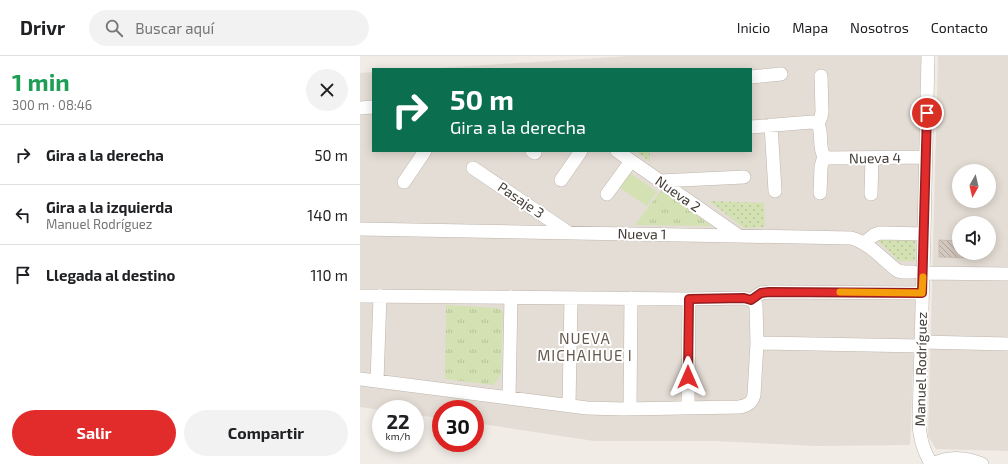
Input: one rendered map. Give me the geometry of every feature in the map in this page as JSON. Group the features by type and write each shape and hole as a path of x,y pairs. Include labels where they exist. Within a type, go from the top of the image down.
{"street":[{"name":"Manuel Rodríguez","path":"928,56 924,234 918,272 922,293 919,431 923,450 932,464"},
{"path":"752,77 781,74"},
{"path":"820,193 821,168 824,156 822,152 820,129 818,124 822,112 821,76"},
{"path":"360,108 372,107"},
{"path":"752,127 812,122 818,124"},
{"path":"771,125 775,191"},
{"path":"404,182 424,152"},
{"path":"561,180 580,152"},
{"name":"Nueva 2","path":"618,152 739,236"},
{"name":"Nueva 4","path":"824,156 829,158 926,157"},
{"path":"871,194 872,158"},
{"path":"607,194 631,161"},
{"name":"Pasaje 3","path":"473,168 569,233"},
{"path":"660,181 744,176"},
{"name":"Nueva 1","path":"360,229 851,238 864,243 898,271 1008,274"},
{"path":"864,243 874,235 880,233 924,234"},
{"path":"751,300 761,293 769,292 922,293"},
{"path":"360,296 689,299 744,298 751,300 756,305 754,395 751,402 747,405 739,407 630,409 593,408 360,379"},
{"path":"378,381 380,296"},
{"path":"509,398 511,297"},
{"path":"569,405 571,298"},
{"path":"630,409 632,298"},
{"path":"688,408 689,299"},
{"path":"756,343 1008,344"},
{"path":"932,464 956,458 964,458 982,464"}],"shaded area":[{"path":"630,56 921,56 917,270 910,445 816,446 716,441 594,441 484,424 484,400 432,400 432,417 424,416 424,400 372,400 372,409 360,407 360,73 372,72 372,152 752,152 752,68 438,68"},
{"path":"938,56 1008,56 1008,451 936,449 928,436"}],"green space":[{"path":"637,152 650,152 650,162"},
{"path":"630,173 657,192 647,206 620,188"},
{"path":"661,190 711,226 635,225"},
{"path":"709,201 764,203 765,227 744,228"},
{"path":"915,236 915,261 899,261 878,241 881,237"},
{"path":"446,305 497,308 503,311 501,374 494,385 445,379"}],"building":[{"path":"939,240 952,241 952,257 939,257"}],"slow traffic":[{"path":"840,292 922,293 923,277"}],"district":[{"name":"NUEVA MICHAIHUE I","path":"585,348"}],"route":[{"path":"688,377 689,299 744,298 751,300 761,293 769,292 922,293 927,113"}]}
